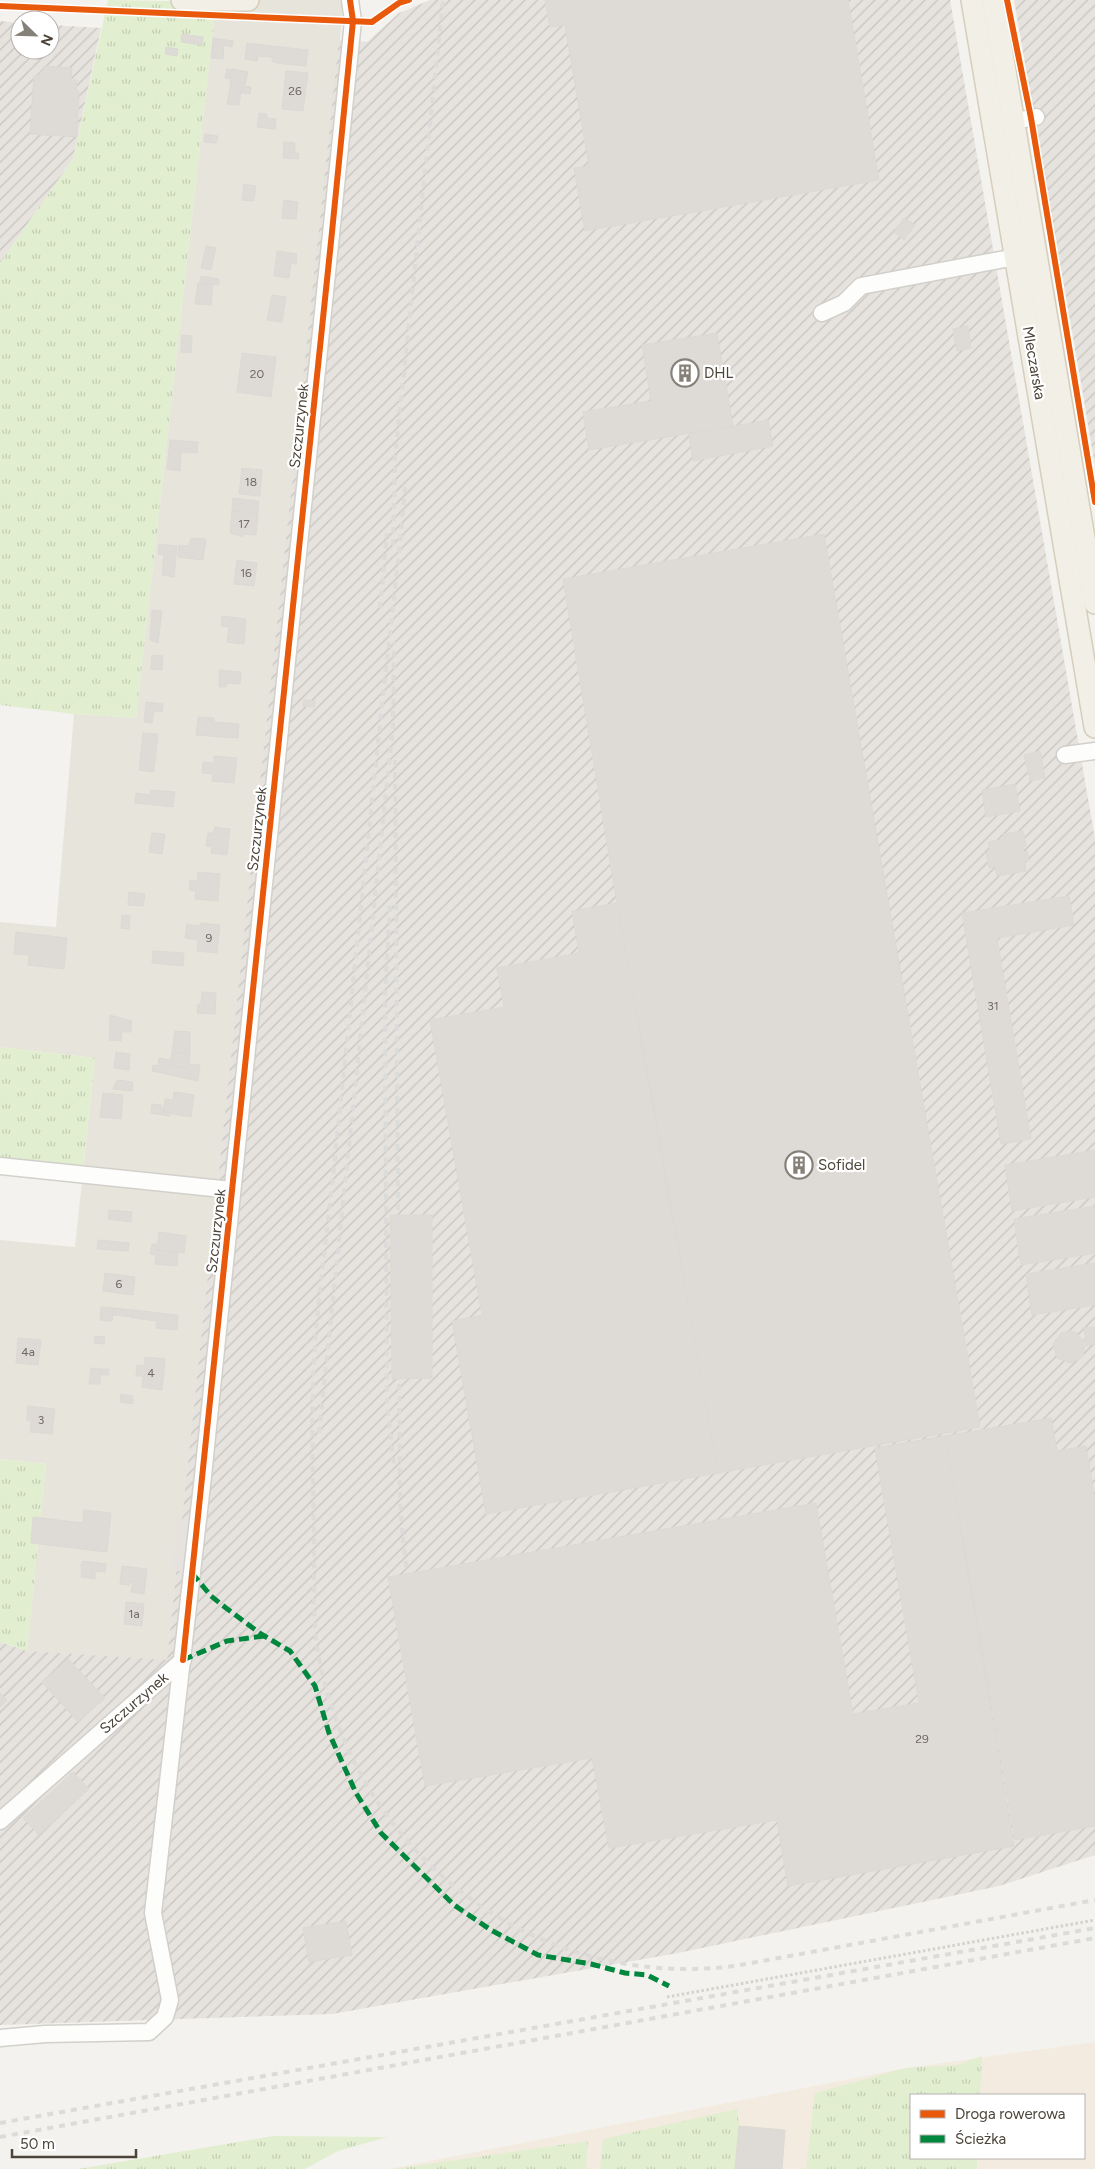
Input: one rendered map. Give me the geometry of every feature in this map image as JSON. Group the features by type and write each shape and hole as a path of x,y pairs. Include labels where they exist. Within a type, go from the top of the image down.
{"main road":[{"path":"182,0 248,0"},
{"name":"Mleczarska","path":"972,0 1095,727"},
{"name":"Mleczarska","path":"994,0 1095,603"}],"street":[{"name":"Szczurzynek","path":"2,1820 183,1660 332,232 353,21 350,0"},
{"path":"991,108 1002,120 1015,121 1036,117"},
{"path":"822,313 844,304 861,286 1016,258 1033,265 1041,276"},
{"path":"1065,755 1095,751"},
{"path":"0,1166 232,1190"},
{"path":"0,2038 45,2034 149,2032 165,2017 170,2000 153,1913 183,1660"}],"path":[{"path":"667,1997 1095,1920"}],"shaded area":[{"path":"239,0 344,0 167,1661 27,1651 46,1464 0,1459 0,1240 75,1247 95,1058 0,1047 0,922 56,927 74,714 136,718 216,2"},
{"path":"430,0 950,0 1095,839 1095,1855 999,1886 678,1953 332,2014 0,2025 0,1642 27,1651 167,1660 339,40 367,42 399,13"},
{"path":"1014,0 1095,0 1095,466 1083,394"},
{"path":"0,21 10,22 10,60 60,60 60,26 101,28 73,159 0,263"},
{"path":"177,1521 198,1523 192,1573 172,1570"},
{"path":"1095,2042 1095,2169 389,2169 906,2068"}],"green space":[{"path":"108,0 216,2 136,718 74,714 0,705 0,263 73,159"},
{"path":"0,1047 95,1058 83,1168 0,1159"},
{"path":"0,1459 46,1464 27,1651 0,1642"},
{"path":"982,2056 980,2094 910,2094 910,2159 977,2159 977,2169 806,2169 815,2093 906,2068 957,2065"},
{"path":"737,2109 739,2126 735,2169 600,2169 603,2139"},
{"path":"273,2136 388,2137 338,2151 305,2169 78,2169"},
{"path":"588,2141 586,2169 394,2169"}],"building":[{"path":"545,0 848,0 879,180 585,231 574,168 589,166 565,25 550,27"},
{"path":"182,34 203,37 202,45 181,42"},
{"path":"213,38 233,41 232,47 224,45 223,59 211,58"},
{"path":"247,43 308,50 306,66 277,63 272,61 272,57 258,56 257,61 245,59"},
{"path":"166,47 178,49 177,56 165,54"},
{"path":"44,66 72,68 71,80 77,80 76,91 79,91 77,137 30,134 34,76 37,76 44,69"},
{"path":"227,69 233,70 231,79 225,78"},
{"path":"232,69 248,72 245,85 230,82"},
{"path":"286,71 308,73 303,111 282,109"},
{"path":"231,82 242,84 239,105 227,104"},
{"path":"242,86 251,87 250,94 241,93"},
{"path":"259,113 267,114 267,118 276,119 275,129 257,127"},
{"path":"205,134 218,136 216,143 204,142"},
{"path":"284,142 295,143 295,153 299,153 298,159 283,158"},
{"path":"244,184 256,186 254,201 242,200"},
{"path":"284,200 298,202 296,219 282,218"},
{"path":"904,218 915,225 904,240 894,232"},
{"path":"206,246 216,248 211,270 201,268"},
{"path":"277,251 297,254 296,264 291,263 289,278 274,276"},
{"path":"201,276 219,279 219,285 200,283"},
{"path":"198,283 213,284 211,305 195,304"},
{"path":"272,295 286,297 282,322 267,320"},
{"path":"968,326 971,348 957,351 953,329"},
{"name":"DHL","path":"717,333 733,426 589,450 583,412 651,401 642,345"},
{"path":"182,335 192,336 191,353 181,352"},
{"path":"242,353 276,357 271,397 237,392"},
{"path":"768,420 773,446 693,461 689,434"},
{"path":"170,440 198,442 197,453 181,452 180,471 167,469"},
{"path":"242,468 262,470 260,496 239,494"},
{"path":"233,498 259,501 258,513 232,511"},
{"path":"232,511 258,513 256,535 243,534 243,537 230,533"},
{"name":"Sofidel","path":"824,534 980,1427 718,1473 617,903 563,579"},
{"path":"191,538 206,539 203,560 178,557 179,545 189,546"},
{"path":"159,544 177,546 174,577 162,575 164,555 158,554"},
{"path":"237,560 257,563 254,586 234,584"},
{"path":"152,610 162,611 158,643 150,640"},
{"path":"222,616 246,619 244,644 227,642 229,627 221,626"},
{"path":"152,655 163,656 162,670 151,669"},
{"path":"219,670 241,672 240,684 227,683 226,687 219,687"},
{"path":"304,700 315,701 314,707 303,706"},
{"path":"146,702 163,704 162,712 154,711 152,723 144,722"},
{"path":"198,717 214,718 214,722 239,724 238,738 196,735"},
{"path":"143,733 158,734 154,772 139,770"},
{"path":"1040,751 1045,778 1030,781 1024,755"},
{"path":"214,756 237,758 234,783 212,781 213,774 202,773 203,762 214,763"},
{"path":"1015,784 1020,811 986,817 982,790"},
{"path":"151,790 175,792 173,807 135,803 136,793 150,795"},
{"path":"215,827 230,829 227,855 211,853 212,847 206,846 208,833 213,833"},
{"path":"1023,831 1026,846 1022,847 1024,852 1027,851 1029,861 1025,861 1026,871 997,876 995,867 989,868 986,853 990,852 988,842 1004,839 1003,834"},
{"path":"152,833 165,834 162,854 149,852"},
{"path":"198,872 220,874 218,901 195,899 196,891 189,890 190,880 197,881"},
{"path":"129,892 145,894 143,906 128,905"},
{"path":"1069,896 1074,925 997,938 1031,1139 1001,1144 962,913"},
{"path":"617,903 718,1473 486,1514 452,1321 482,1315 430,1020 504,1007 497,968 579,953 572,911"},
{"path":"122,915 130,916 129,929 121,928"},
{"path":"200,923 220,925 217,953 197,951 198,940 185,938 187,924 200,926"},
{"path":"16,932 67,938 64,969 28,965 29,955 14,954"},
{"path":"153,951 184,953 183,966 152,963"},
{"path":"202,992 216,993 215,1014 197,1013 198,1004 201,1004"},
{"path":"110,1015 132,1021 131,1032 122,1032 121,1041 109,1040"},
{"path":"175,1031 190,1032 190,1054 172,1052"},
{"path":"116,1052 130,1054 129,1070 114,1068"},
{"path":"172,1052 190,1054 188,1068 170,1066"},
{"path":"159,1058 171,1060 170,1066 188,1068 189,1064 200,1065 198,1081 152,1071 153,1065 158,1066"},
{"path":"117,1080 133,1082 132,1091 113,1089"},
{"path":"174,1092 194,1095 191,1117 163,1112 165,1099 173,1100"},
{"path":"103,1093 123,1095 121,1119 100,1117"},
{"path":"152,1104 161,1105 163,1112 171,1113 170,1116 151,1113"},
{"path":"1095,1150 1095,1197 1012,1211 1005,1165"},
{"path":"1095,1206 1095,1253 1021,1265 1014,1219"},
{"path":"109,1210 132,1212 131,1222 108,1219"},
{"path":"390,1215 432,1215 432,1378 392,1379"},
{"path":"159,1232 186,1236 184,1253 157,1250"},
{"path":"98,1240 129,1243 128,1251 97,1249"},
{"path":"152,1244 157,1244 157,1250 178,1253 177,1266 155,1264 156,1255 150,1254"},
{"path":"1095,1263 1095,1305 1032,1315 1026,1274"},
{"path":"105,1273 135,1277 133,1295 103,1291"},
{"path":"101,1307 114,1308 112,1321 100,1320"},
{"path":"114,1308 133,1310 132,1317 113,1315"},
{"path":"133,1310 178,1315 177,1330 156,1328 157,1321 132,1318"},
{"path":"1095,1327 1095,1344 1085,1346 1083,1355 1078,1360 1070,1363 1057,1358 1053,1344 1061,1333 1069,1331 1077,1333 1083,1341 1086,1340 1084,1328"},
{"path":"95,1336 105,1337 104,1344 94,1343"},
{"path":"18,1338 41,1340 38,1365 16,1363"},
{"path":"145,1357 165,1359 162,1390 142,1387 143,1376 136,1376 137,1365 144,1366"},
{"path":"91,1368 101,1369 100,1384 89,1384"},
{"path":"101,1369 109,1369 109,1375 101,1375"},
{"path":"121,1394 133,1396 133,1404 120,1402"},
{"path":"28,1406 55,1409 52,1434 30,1432 31,1421 27,1420"},
{"path":"1051,1418 1057,1451 1086,1446 1095,1501 1095,1826 1015,1840 945,1436"},
{"path":"945,1436 1014,1846 788,1886 777,1820 609,1848 592,1758 425,1786 388,1577 816,1503 853,1714 919,1703 875,1448"},
{"path":"84,1510 111,1513 107,1552 31,1543 33,1517 83,1523"},
{"path":"83,1561 106,1564 105,1572 95,1571 95,1579 81,1577 82,1566 80,1566"},
{"path":"122,1566 147,1569 144,1594 131,1592 133,1583 129,1582 129,1585 120,1584"},
{"path":"126,1602 144,1604 142,1626 124,1624"},
{"path":"68,1659 105,1698 78,1722 42,1682"},
{"path":"0,1693 7,1700 0,1707"},
{"path":"73,1772 89,1789 39,1835 23,1818"},
{"path":"346,1921 352,1955 309,1962 303,1928"},
{"path":"739,2126 785,2130 782,2169 735,2169"}],"railway":[{"path":"393,545 395,457 443,0"},
{"path":"405,487 319,1298 314,1361 312,1427 315,1629 319,1659 340,1730 372,1794 415,1849 466,1896 525,1932 591,1956 661,1968 735,1966 1095,1900"},
{"path":"380,608 387,533"},
{"path":"319,1433 393,725 394,642"},
{"path":"395,760 400,1498 403,1543"},
{"path":"390,906 385,993 387,1403 394,1465"},
{"path":"403,1537 407,1574"},
{"path":"0,2123 1095,1928"},
{"path":"0,2137 1095,1938"}],"marked path":[{"path":"192,1573 211,1596 226,1608 261,1634 290,1651 315,1686 329,1733 356,1793 381,1833 454,1905 491,1930 538,1955 591,1964 625,1973 647,1975 669,1986"},
{"path":"183,1660 227,1641 264,1636"}],"cycle path":[{"path":"183,1660 332,232 353,21 350,0"},
{"path":"0,6 372,22 399,3 409,0"},
{"path":"1007,0 1031,118 1095,502"}],"place":[{"name":"DHL","path":"685,373"},
{"name":"Sofidel","path":"799,1165"}]}
